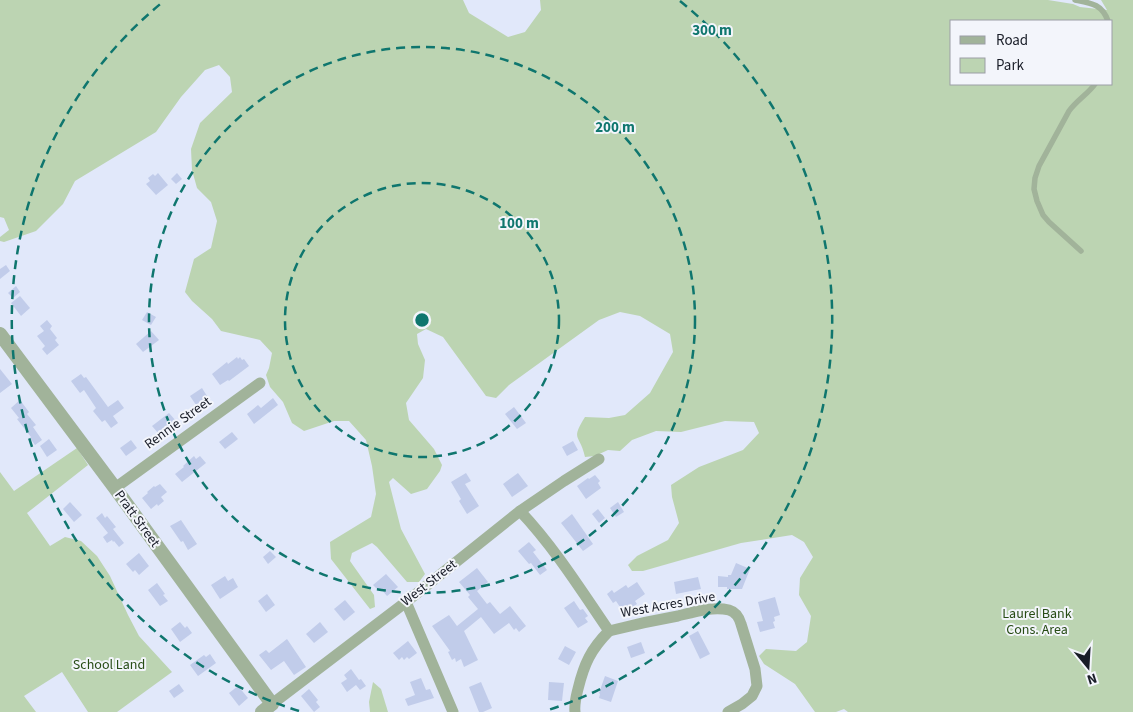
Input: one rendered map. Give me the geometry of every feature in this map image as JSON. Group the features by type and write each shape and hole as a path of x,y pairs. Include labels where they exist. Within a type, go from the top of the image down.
{"street":[{"name":"Pratt Street","path":"0,334 114,488 267,708"},
{"name":"Rennie Street","path":"114,488 260,383"},
{"name":"West Street","path":"267,708 406,602 520,511 599,459"},
{"path":"520,511 536,528 609,631 597,643 586,663 575,701 575,712"},
{"path":"406,602 453,712"},
{"name":"West Acres Drive","path":"609,631 699,611 718,609 734,612 739,618 755,669 757,686 752,696 728,712"}],"lane":[{"path":"1075,0 1100,7 1108,20"},
{"path":"1081,251 1043,215 1035,195 1034,184 1039,166 1069,110 1095,85"}],"green space":[{"name":"Laurel Bank Cons. Area","path":"0,0 463,0 469,13 508,37 525,32 541,10 540,0 1048,0 1080,7 1107,10 1101,0 1133,0 1133,712 848,712 844,709 836,712 815,712 795,684 764,664 759,656 766,649 796,651 807,642 811,616 799,595 800,578 813,557 804,542 792,535 741,543 643,571 632,571 628,565 637,556 668,540 679,523 671,485 699,467 743,450 759,433 754,422 725,421 681,432 656,431 632,440 620,451 608,450 595,456 585,457 577,434 585,417 609,418 625,415 650,393 673,352 670,334 640,316 620,312 599,320 509,385 496,398 486,396 443,337 426,329 417,334 418,344 425,360 423,378 406,403 409,420 434,449 442,465 427,489 411,494 393,478 389,482 401,529 425,574 419,582 407,582 372,543 352,553 350,561 374,595 375,607 370,609 331,559 330,542 371,517 376,494 366,440 349,421 334,421 304,431 292,423 283,402 270,387 266,375 272,353 260,340 221,331 212,319 185,292 194,259 211,248 217,221 211,202 197,188 192,170 191,149 200,123 232,92 230,77 219,65 205,70 181,97 156,132 75,181 63,204 36,231 4,242 0,241 0,237 9,230 4,218 0,217"},
{"name":"School Land","path":"77,448 88,465 27,513 50,546 65,537 81,541 97,556 110,576 139,636 172,672 117,712 88,712 62,672 24,696 36,712 0,712 0,472 14,491"},
{"path":"373,682 381,689 388,712 370,712 369,702"}],"building":[{"path":"158,173 168,185 156,195 146,184 150,181 148,178"},
{"path":"177,173 182,179 176,184 171,179"},
{"path":"6,265 10,271 0,279 0,269"},
{"path":"16,286 20,292 13,298 8,293"},
{"path":"20,296 30,308 21,316 11,303"},
{"path":"147,312 156,317 151,325 142,320"},
{"path":"47,320 52,326 50,329 57,338 55,340 59,345 47,355 42,349 45,346 37,336 44,331 40,326"},
{"path":"151,331 159,340 143,352 136,344"},
{"path":"237,357 238,359 240,357 242,360 244,359 249,366 229,381 220,385 212,374"},
{"path":"0,369 12,384 0,393"},
{"path":"81,374 84,378 86,377 108,407 118,400 124,408 113,416 118,423 111,428 105,420 102,422 93,411 96,408 84,390 80,393 71,381"},
{"path":"202,388 207,396 196,405 190,396"},
{"path":"273,398 278,405 254,424 247,414 258,405 261,408"},
{"path":"20,400 29,412 27,414 36,425 33,427 42,440 35,445 11,408"},
{"path":"514,407 526,423 517,429 505,414"},
{"path":"169,413 176,421 159,434 152,426"},
{"path":"232,432 238,439 225,449 219,442"},
{"path":"49,439 57,450 47,457 40,446"},
{"path":"131,440 137,448 126,456 120,448"},
{"path":"573,441 578,450 567,456 562,447"},
{"path":"194,456 196,459 200,456 206,463 182,482 175,474"},
{"path":"466,473 471,481 465,484 479,506 467,514 451,482"},
{"path":"518,473 528,486 512,497 503,484"},
{"path":"595,475 600,481 598,483 601,488 586,499 577,486"},
{"path":"160,484 167,492 161,497 164,501 151,509 142,498 154,486"},
{"path":"70,502 82,515 74,522 63,509"},
{"path":"618,502 624,512 616,517 610,508"},
{"path":"598,509 605,518 599,523 592,514"},
{"path":"102,513 116,527 113,529 124,543 119,547 112,540 107,543 103,537 108,533 96,518"},
{"path":"572,514 593,544 583,551 561,523"},
{"path":"181,520 197,544 188,550 170,526"},
{"path":"529,542 536,550 533,552 547,570 540,575 518,551"},
{"path":"270,551 276,557 268,564 263,557"},
{"path":"139,553 149,566 139,575 135,570 133,572 126,564"},
{"path":"736,563 750,569 742,589 718,587 718,576 728,577 728,575 731,575"},
{"path":"477,568 488,582 477,591 487,604 490,602 500,614 510,606 526,626 519,632 516,628 514,630 509,623 494,634 481,617 464,631 478,660 464,667 461,659 456,662 455,658 452,660 448,652 450,651 432,626 449,615 457,626 478,609 468,597 470,595 459,582"},
{"path":"386,574 398,587 387,596 381,589 379,591 373,585"},
{"path":"225,576 228,581 233,578 238,587 220,599 211,585"},
{"path":"698,577 701,589 676,594 674,582"},
{"path":"637,582 645,594 635,601 637,604 624,613 616,601 613,603 607,594 612,590 614,593 626,585 628,588"},
{"path":"157,583 168,601 160,606 148,590"},
{"path":"267,594 275,605 266,612 258,601"},
{"path":"775,597 780,615 774,617 775,628 760,632 757,622 763,621 758,602"},
{"path":"345,600 355,612 344,621 334,609"},
{"path":"574,601 580,610 583,609 588,616 585,618 588,622 578,628 564,608"},
{"path":"180,622 185,628 187,626 192,633 180,642 171,629"},
{"path":"320,622 328,632 314,643 306,634"},
{"path":"698,631 710,654 700,659 689,636"},
{"path":"287,639 306,667 294,675 284,661 271,670 259,655 266,650 269,653"},
{"path":"408,641 417,653 409,659 407,657 404,660 402,657 399,660 393,653"},
{"path":"641,642 645,653 631,658 627,647"},
{"path":"565,646 576,652 569,665 558,659"},
{"path":"210,654 216,663 198,676 190,665 204,655 206,657"},
{"path":"351,669 366,686 360,690 356,685 347,692 341,683 347,679 344,675"},
{"path":"605,676 618,681 611,702 599,698"},
{"path":"421,678 426,690 430,689 434,698 408,706 405,699 415,695 410,682"},
{"path":"481,682 492,708 479,712 469,687"},
{"path":"549,682 564,683 562,701 548,700"},
{"path":"179,684 184,691 174,698 169,691"},
{"path":"238,686 248,698 239,706 229,693"},
{"path":"309,689 318,700 316,702 320,707 314,712 301,696"}]}
